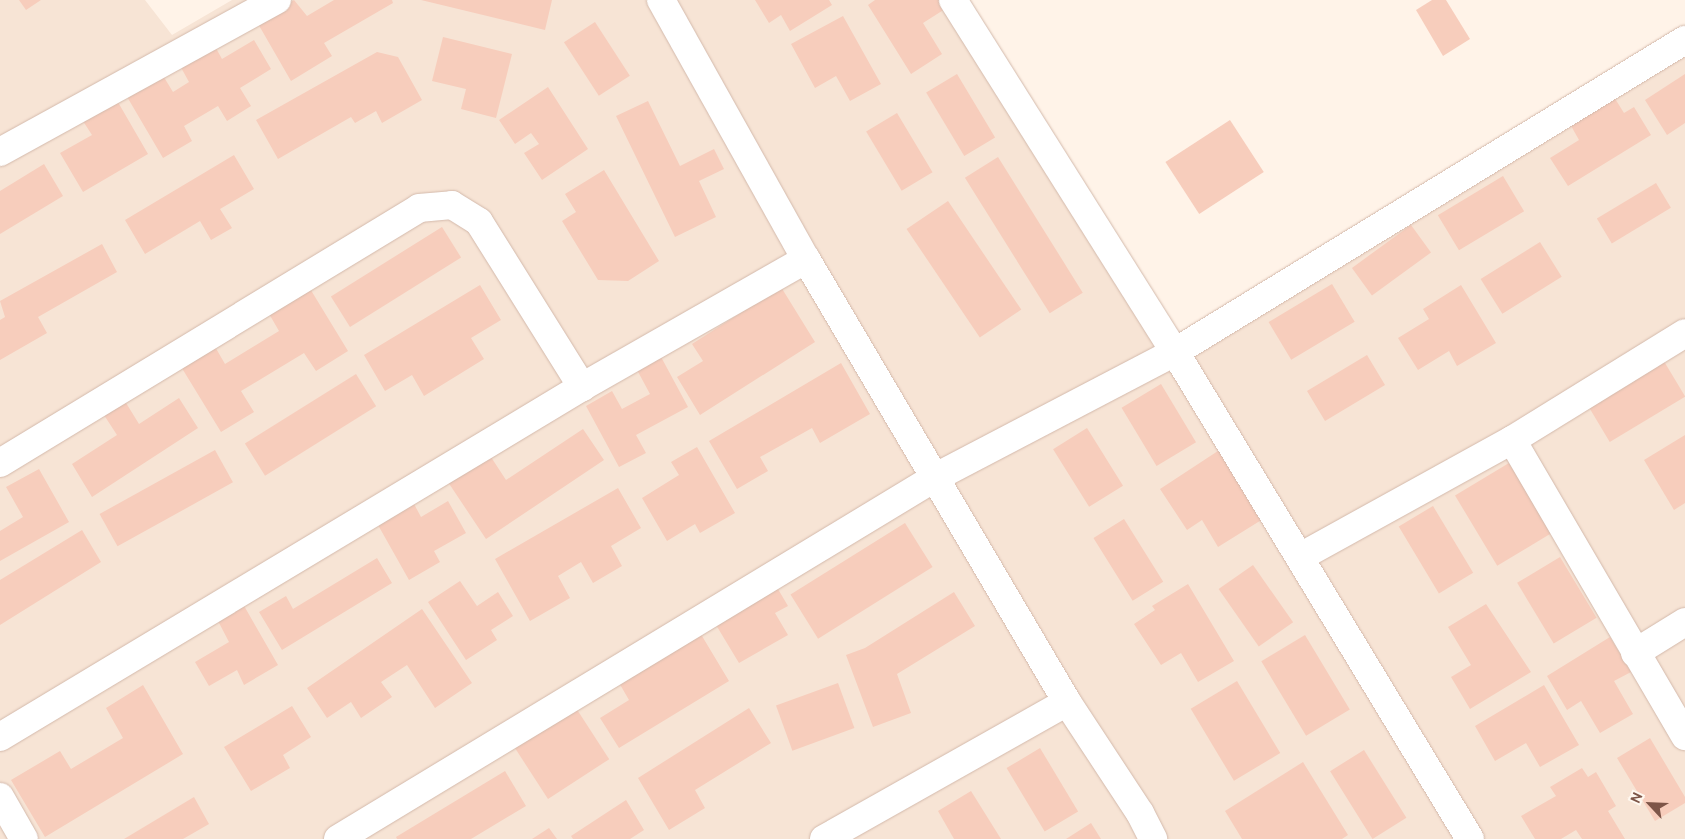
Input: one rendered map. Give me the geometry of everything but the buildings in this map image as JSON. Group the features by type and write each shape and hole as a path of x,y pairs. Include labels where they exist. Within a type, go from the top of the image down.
{"street":[{"path":"0,152 277,0"},
{"path":"661,0 806,259 1067,702 1140,813 1153,839"},
{"path":"953,0 1174,352 1470,839"},
{"path":"338,839 936,477 1174,352 1685,40"},
{"path":"0,463 418,208 452,205 479,222 582,387"},
{"path":"0,738 582,387 806,259"},
{"path":"1300,557 1512,440 1685,333"},
{"path":"1512,440 1685,736"},
{"path":"1635,653 1685,622"},
{"path":"826,838 1067,702"},
{"path":"0,797 24,839"}],"shaded area":[{"path":"0,0 145,0 172,35 232,0 942,0 1173,364 1685,46 1685,839 0,839"}]}
